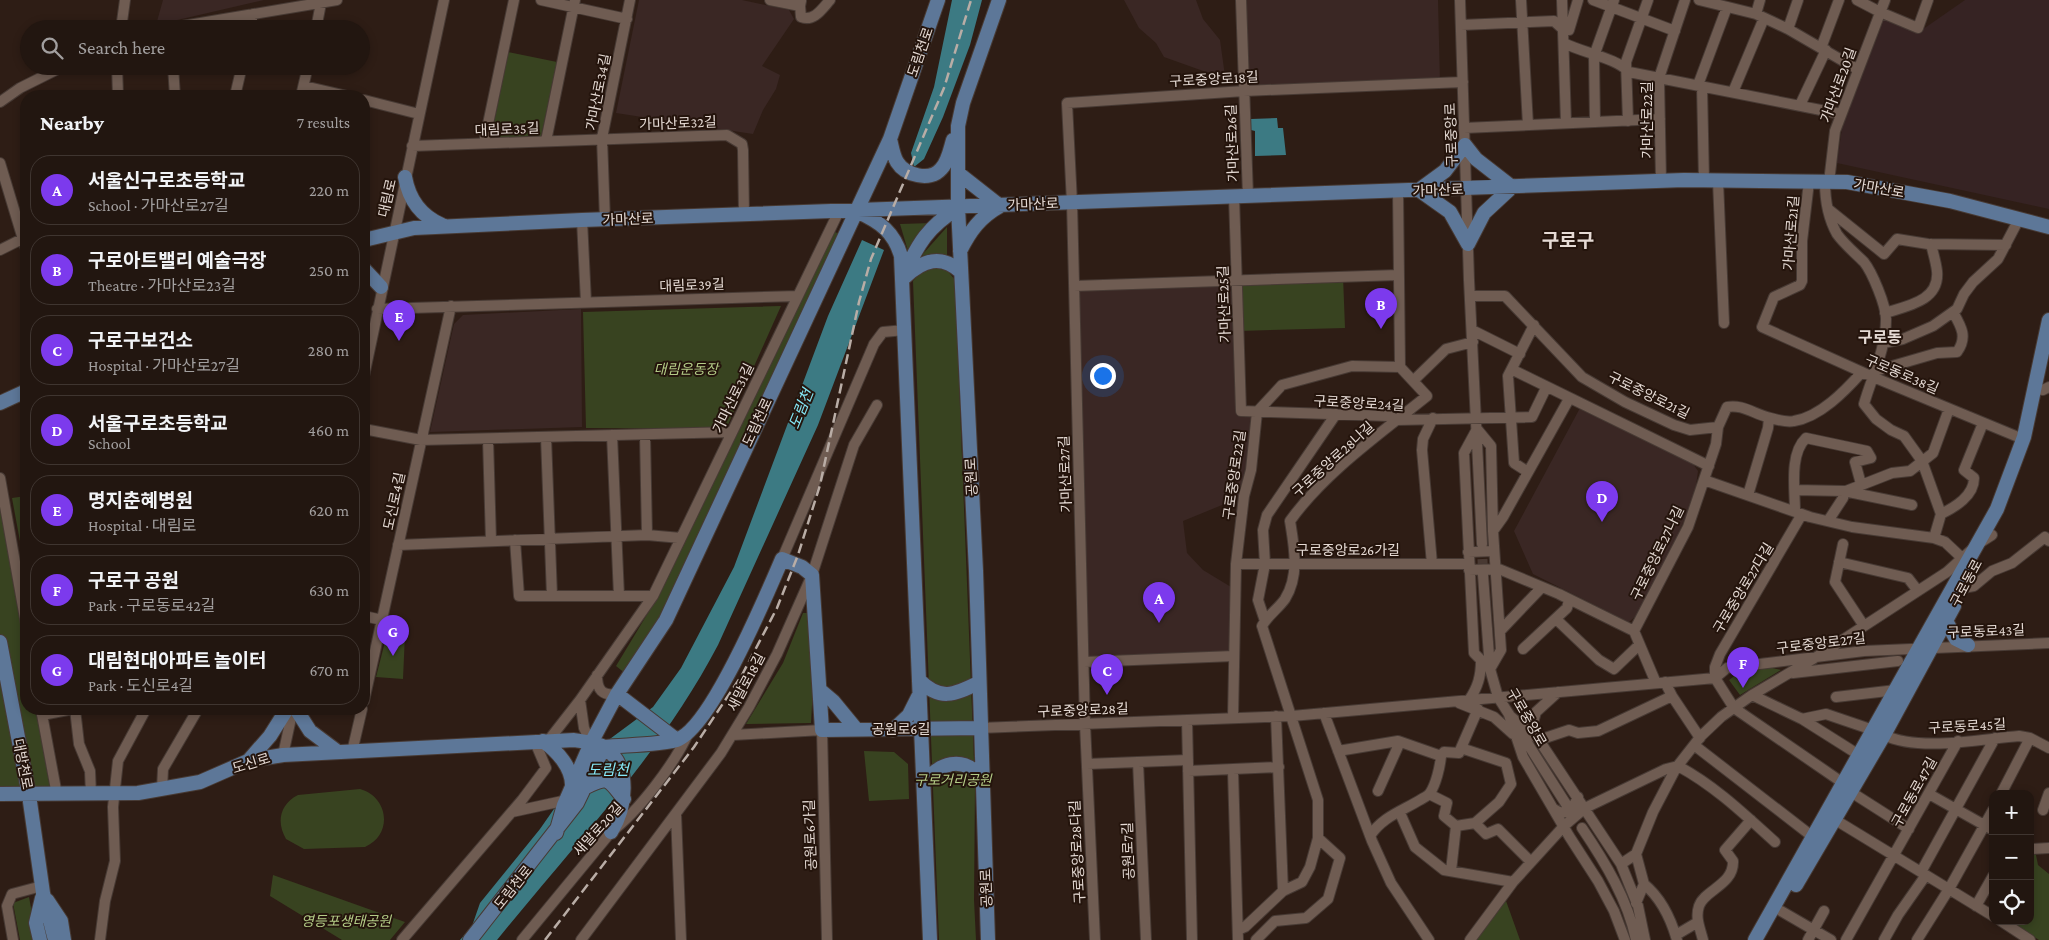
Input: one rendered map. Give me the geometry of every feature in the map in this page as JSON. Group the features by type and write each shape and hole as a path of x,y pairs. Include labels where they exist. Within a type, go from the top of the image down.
{"main road":[{"name":"도림천로","path":"556,833 574,791 598,745 617,694 666,620 890,139 938,0"},
{"path":"890,139 894,156 902,168 926,177 936,175 946,163 963,103 999,0"},
{"path":"903,279 919,242 940,219 958,207 958,126"},
{"path":"1465,144 1476,159 1512,187 1484,213 1468,244 1450,212 1419,190 1445,171 1465,144"},
{"path":"958,173 1000,206 985,215 974,227 960,252"},
{"path":"405,177 407,190 417,207 432,221 446,226"},
{"name":"가마산로","path":"370,239 414,228 582,220 1704,180 1847,182 1950,201 2043,226"},
{"name":"공원로","path":"958,207 976,571 981,777 988,940"},
{"path":"855,211 884,226 897,242 903,279 930,940"},
{"path":"2043,226 2049,236"},
{"path":"903,279 919,265 935,261 952,264 961,272"},
{"path":"370,275 382,287"},
{"name":"구로동로","path":"1764,940 1925,647 1997,509 2042,389 2049,320"},
{"name":"구로동로","path":"1847,788 1859,756 1879,732 1896,690 1925,647 1946,621 1992,535 2018,480 2049,360"},
{"path":"0,403 20,394"},
{"path":"598,745 677,740 689,732 720,690 744,644 782,559 802,566 812,575 822,730"},
{"path":"1946,621 1956,639 1968,645"},
{"name":"대방천로","path":"0,642 29,795 42,889 48,921 55,940"},
{"path":"919,687 949,694 960,692 978,683"},
{"path":"893,730 909,715 919,687"},
{"path":"820,690 833,701 856,729"},
{"path":"617,694 677,740"},
{"path":"248,761 270,736 283,715"},
{"path":"298,715 310,731 338,752"},
{"name":"공원로6길","path":"822,730 980,728"},
{"name":"도신로","path":"0,794 115,794 162,790 200,782 248,761 283,755 542,741 574,740 598,745"},
{"path":"542,741 562,760 570,772 574,791 599,780 607,780 614,784 623,804"},
{"path":"598,745 612,755 622,772 623,804 611,832"},
{"path":"924,783 935,769 951,765 967,767 981,777"},
{"name":"도림천로","path":"470,940 556,833 577,803 574,791"},
{"name":"구로동로","path":"1755,940 1813,837 1830,817"},
{"path":"40,940 36,923 42,889"},
{"path":"42,889 60,921 64,940"},
{"name":"대방천로","path":"48,921 48,940"}],"street":[{"path":"122,20 125,0"},
{"path":"217,20 320,1 337,0"},
{"name":"대림로","path":"370,346 444,0"},
{"path":"484,143 514,0"},
{"path":"541,0 574,4 627,19"},
{"name":"가마산로34길","path":"605,220 602,138 630,0"},
{"path":"770,0 800,3 801,17 810,18 817,14 830,0"},
{"name":"가마산로26길","path":"1241,0 1244,91 1241,196"},
{"name":"구로중앙로","path":"1460,0 1470,296 1482,544"},
{"path":"1521,0 1528,125"},
{"path":"1562,0 1566,123"},
{"path":"1564,30 1569,30 1578,0"},
{"path":"1593,0 1612,3 1642,18 1675,31"},
{"path":"1628,121 1626,62 1648,0"},
{"name":"가마산로22길","path":"1661,181 1659,78 1685,0"},
{"path":"1699,0 1724,4 1760,16 1788,29 1857,69"},
{"path":"1733,92 1760,16 1760,0"},
{"path":"1788,29 1798,0"},
{"path":"1800,106 1824,49 1839,0"},
{"path":"1857,0 1918,28 1928,0"},
{"name":"가마산로20길","path":"1885,0 1857,69 1835,131 1827,182 1828,209 1838,235 1865,264 1874,280 1885,313"},
{"path":"317,20 320,1"},
{"path":"1595,122 1594,56 1612,3"},
{"path":"546,141 574,4"},
{"path":"1704,180 1700,86 1724,4"},
{"path":"252,20 254,14"},
{"path":"1461,25 1554,21 1564,30"},
{"path":"1564,43 1594,56 1622,64 1629,72 1841,114"},
{"path":"0,102 20,88 46,75"},
{"path":"117,75 118,90"},
{"path":"174,75 175,90"},
{"path":"236,90 240,75"},
{"path":"302,90 306,75"},
{"name":"구로중앙로18길","path":"1072,203 1066,103 1244,91 1463,82"},
{"path":"370,102 419,114"},
{"path":"1464,128 1660,119"},
{"name":"가마산로32길","path":"602,138 727,135 742,144 744,215"},
{"name":"대림로35길","path":"412,146 602,138"},
{"path":"0,163 4,186 20,229"},
{"path":"1718,181 1724,323"},
{"name":"가마산로21길","path":"1762,327 1774,297 1800,284 1802,281 1802,242 1809,182"},
{"path":"1398,191 1400,367"},
{"name":"가마산로25길","path":"1241,196 1237,279 1241,411"},
{"name":"가마산로27길","path":"1072,203 1085,724"},
{"path":"1828,209 1884,254 1897,239 1931,244 2006,245"},
{"name":"가마산로31길","path":"542,741 580,700 653,596 839,211"},
{"path":"1883,343 1903,339 1933,326 1957,309 1969,288 1998,259 2019,219"},
{"path":"582,220 586,302"},
{"path":"0,250 20,244"},
{"path":"1931,244 1937,278 1929,296 1916,303 1885,313 1883,343 1864,404 1876,419 1891,430 1904,436 1922,461 1941,514 1934,538"},
{"path":"1074,286 1398,275"},
{"name":"대림로39길","path":"377,309 798,296"},
{"name":"구로중앙로21길","path":"1470,296 1505,296 1582,376 1625,402 1682,428 1699,430 1718,427"},
{"name":"도신로4길","path":"370,674 451,306"},
{"path":"1874,374 1937,353 1957,352 1962,346 1963,328 1953,312"},
{"path":"1528,472 1514,463 1508,376 1534,325"},
{"path":"370,328 374,326"},
{"name":"구로동로38길","path":"1762,327 1862,372 1874,374 1949,409 2023,439"},
{"path":"782,559 874,344 883,332 905,330"},
{"path":"1472,330 1520,354"},
{"path":"1414,380 1446,349 1472,342"},
{"path":"1257,412 1282,385 1352,366 1400,367 1414,380 1426,396 1397,420"},
{"path":"1512,370 1709,466"},
{"path":"1718,427 1727,407 1735,405 1769,418 1792,422 1807,417 1848,387 1862,372"},
{"path":"1476,417 1532,417 1546,388"},
{"path":"1492,531 1569,399"},
{"name":"새말로18길","path":"580,940 676,814 733,735 777,654 812,575 848,461 877,405"},
{"name":"구로동로38길","path":"1922,461 1932,453 1949,409"},
{"name":"구로중앙로24길","path":"1241,411 1389,416 1397,420 1476,417"},
{"name":"구로중앙로22길","path":"1233,718 1236,564 1244,496 1251,470 1257,412"},
{"path":"1238,935 1283,891 1302,882 1310,867 1318,838 1318,800 1262,626 1265,621 1258,600 1264,564 1263,530 1267,515 1336,414"},
{"path":"1432,564 1422,450 1423,439 1433,418"},
{"path":"1748,495 1768,428 1769,418"},
{"name":"구로중앙로28나길","path":"1265,621 1286,598 1296,564 1290,521 1299,508 1340,468 1397,420"},
{"path":"1941,514 1964,500 1974,483 1974,478 1964,470 1983,423"},
{"name":"구로중앙로27나길","path":"1634,631 1688,527 1716,444 1718,427"},
{"path":"1477,429 1491,446 1492,531 1501,650 1490,669 1474,653 1468,552 1464,453 1477,429"},
{"path":"370,430 421,440 732,432"},
{"path":"645,434 647,535"},
{"path":"612,435 619,596"},
{"path":"546,437 552,596"},
{"path":"1798,513 1794,490 1798,450 1800,444 1806,438 1867,452 1871,458 1855,462 1861,484"},
{"path":"488,439 490,541"},
{"path":"1845,491 1892,473 1910,471 1922,461"},
{"path":"0,478 20,564"},
{"path":"1704,480 1798,513 1828,521 1934,538 1945,542 1962,558"},
{"path":"1794,490 1845,491 1912,505"},
{"path":"1828,521 1843,498 1845,491"},
{"name":"구로중앙로27다길","path":"1715,678 1720,654 1798,513"},
{"path":"398,545 647,535 681,538"},
{"path":"1622,864 1636,854 1653,812 1678,766 1697,742 1734,708 1752,695 1790,674 1918,590 1992,535"},
{"path":"1963,588 1974,586 1992,571 2012,563 2045,537 2049,541"},
{"path":"515,540 519,596 653,596"},
{"path":"1843,544 1835,582 1864,626"},
{"path":"1468,552 1494,551"},
{"path":"1839,562 1908,578 1918,590"},
{"name":"구로중앙로26가길","path":"1236,564 1432,564 1496,568"},
{"path":"1496,568 1542,587 1634,631 1639,645 1661,683 1672,696 1697,742 1813,837"},
{"name":"구로중앙로","path":"1483,574 1490,669 1498,697 1566,804"},
{"path":"1500,630 1542,587"},
{"path":"1523,649 1567,608 1569,600"},
{"path":"370,617 382,620"},
{"path":"1556,618 1599,660 1614,669 1639,645"},
{"name":"구로동로43길","path":"1925,647 2049,643"},
{"name":"구로중앙로27길","path":"1498,697 1715,678 1726,668 1818,656 1925,647"},
{"path":"1084,662 1234,656"},
{"path":"1469,700 1476,689 1480,676 1481,660"},
{"name":"구로중앙로27길","path":"1790,674 1898,661"},
{"path":"597,676 597,686 602,692 609,696 617,694"},
{"path":"1715,678 1734,708 1847,788 1909,829"},
{"path":"1836,697 1896,690"},
{"path":"1530,733 1536,712 1558,692"},
{"path":"1752,695 1802,719 1859,756"},
{"path":"1538,740 1569,730 1578,732 1598,731 1672,696"},
{"name":"구로중앙로28길","path":"980,728 1292,716 1498,697"},
{"path":"580,700 584,728 598,745"},
{"path":"1453,701 1478,708 1494,717 1515,736"},
{"path":"1370,836 1375,828 1394,813 1400,812 1429,794 1440,766 1441,756 1444,752 1459,753 1478,708"},
{"path":"1324,713 1370,836 1391,883 1430,940"},
{"path":"1802,719 1826,714 1879,732"},
{"path":"43,715 57,795"},
{"path":"75,715 79,744 90,771 91,794"},
{"path":"100,940 105,901 115,861 115,794 118,761 143,715"},
{"path":"162,790 163,769 194,715"},
{"path":"283,755 293,715"},
{"path":"352,752 361,715"},
{"path":"1509,715 1538,740 1622,864 1636,903 1645,940"},
{"path":"1509,715 1523,757 1602,888 1614,911 1625,940"},
{"path":"1276,716 1283,891"},
{"path":"1187,720 1192,940"},
{"name":"구로중앙로28다길","path":"1085,724 1095,940"},
{"name":"공원로6길","path":"733,735 822,730"},
{"name":"공원로6가길","path":"822,730 827,940"},
{"name":"새말로20길","path":"522,940 611,832 625,821 680,752 689,732"},
{"name":"구로동로45길","path":"1879,732 1898,741 2030,738 2049,748"},
{"path":"1884,940 1924,874 1955,809 1995,738"},
{"path":"2003,790 2030,738"},
{"path":"402,940 515,811 546,768 542,741"},
{"path":"1338,751 1390,741 1400,742 1441,756"},
{"name":"구로동로47길","path":"1846,940 1958,741"},
{"path":"1378,791 1400,742"},
{"path":"1461,748 1506,763 1523,757"},
{"path":"1087,764 1138,762 1188,765 1232,771 1279,767"},
{"name":"공원로7길","path":"1138,762 1146,940"},
{"path":"1429,794 1447,803 1444,816 1456,826 1475,823 1499,802 1511,784 1506,763"},
{"path":"1470,940 1513,882 1564,826 1585,808 1678,766"},
{"path":"1678,766 1718,791 1776,842"},
{"path":"1232,771 1238,935"},
{"path":"515,811 574,791"},
{"path":"2043,810 2049,793"},
{"path":"1917,940 1989,828 1929,794"},
{"path":"1554,809 1559,813 1566,813 1574,808 1578,797"},
{"path":"1400,812 1415,846 1444,870 1513,882"},
{"path":"676,814 681,940"},
{"path":"1830,817 1989,914"},
{"path":"1569,836 1574,824 1584,818 1595,824"},
{"path":"1703,940 1698,922 1700,902 1720,886 1732,872 1733,861 1725,850 1751,820"},
{"path":"1475,823 1486,834 1498,829 1531,862"},
{"path":"1451,871 1456,826"},
{"path":"1582,828 1599,853 1624,902 1636,940"},
{"path":"1256,940 1275,921 1306,918 1328,900 1340,858 1318,838"},
{"path":"2034,849 2049,848"},
{"path":"1636,854 1644,884 1654,892 1663,905 1677,938 1698,922"},
{"path":"1976,906 1991,880"},
{"path":"1636,903 1644,884"},
{"path":"13,940 8,901 12,894 42,889"},
{"path":"1781,911 1831,940"},
{"path":"1808,940 1824,911"},
{"path":"2006,925 2030,940"}],"shaded area":[{"path":"163,0 264,0 178,20 157,20"},
{"path":"639,0 742,0 789,10 794,19 762,66 780,75 776,89 763,110 753,134 616,113"},
{"path":"1124,0 1196,0 1203,19 1220,40 1225,76 1206,72 1164,57 1156,43 1139,28"},
{"path":"1241,0 1438,0 1440,83 1244,91"},
{"path":"1965,0 2049,0 2049,209 1837,163 1842,128 1884,19 1919,32"},
{"path":"1237,279 1241,410 1257,412 1244,496 1183,521 1187,553 1203,570 1236,590 1234,656 1084,662 1074,286"},
{"path":"581,309 582,427 430,432 454,324 463,315"},
{"path":"1580,408 1684,459 1693,464 1698,471 1695,493 1676,540 1636,616 1629,622 1533,574 1514,531"}],"green space":[{"path":"508,52 557,62 541,137 491,138"},
{"path":"932,223 908,251 900,224"},
{"path":"947,227 947,255 925,257 922,255"},
{"path":"833,231 841,235 663,614 626,674 616,666 657,598"},
{"name":"구로거리공원","path":"934,268 947,270 955,280 975,786 974,900 976,940 939,940 913,281 921,272"},
{"path":"1343,276 1345,328 1238,331 1237,279"},
{"name":"대림운동장","path":"781,306 726,429 586,428 583,312"},
{"path":"20,497 20,541 12,498"},
{"path":"0,504 20,619 20,715 37,715 50,788 0,788"},
{"path":"803,613 810,613 813,687 811,723 746,724 783,663"},
{"path":"388,630 405,634 403,679 376,677"},
{"path":"1768,667 1781,670 1740,695 1729,680 1741,671"},
{"path":"864,751 894,752 908,764 909,799 869,801"},
{"path":"360,789 370,793 382,808 384,816 383,825 380,834 374,841 365,847 304,849 286,839 281,826 281,820 284,808 292,799 298,795"},
{"path":"2034,854 2036,855 2038,865 2049,874 2049,940 2039,940 2015,925 2034,925"},
{"name":"영등포생태공원","path":"273,875 405,922 390,940 342,940 270,896"},
{"path":"29,897 37,940 20,940 13,903"},
{"path":"1505,898 1520,940 1474,940"}],"water":[{"path":"952,0 982,0 970,45 943,117 924,159 914,167 911,153 934,87"},
{"path":"1277,118 1278,128 1283,128 1286,155 1255,156 1255,131 1251,130 1251,119"},
{"name":"도림천","path":"862,240 884,250 818,425 718,645 670,724 643,761 586,834 497,940 460,940 472,926 480,903 540,829 595,750 653,707 681,668 734,567 828,316"}],"tunnel":[{"path":"1482,544 1483,575"}],"railway":[{"path":"545,940 694,747 742,675 777,608 798,555 820,485 859,302 871,259 944,88 971,0"}],"place":[{"name":"구로아트밸리 예술극장","path":"1381,329"},
{"name":"명지춘혜병원","path":"399,341"},
{"name":"서울구로초등학교","path":"1602,522"},
{"name":"서울신구로초등학교","path":"1159,623"},
{"name":"대림현대아파트 놀이터","path":"393,656"},
{"name":"구로구 공원","path":"1743,688"},
{"name":"구로구보건소","path":"1107,695"}],"district":[{"name":"구로구","path":"1568,240"},
{"name":"구로동","path":"1880,337"}]}
